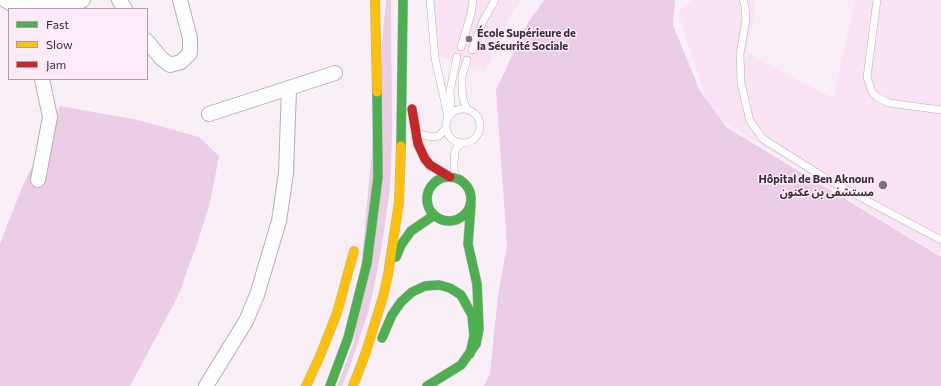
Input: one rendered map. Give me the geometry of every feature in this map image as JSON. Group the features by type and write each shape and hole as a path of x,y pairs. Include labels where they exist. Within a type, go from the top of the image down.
{"highway":[{"path":"330,386 350,331 367,263 378,177 375,0"},
{"path":"403,0 411,96 418,144 425,159 430,165 464,183 469,189 471,204 468,244 477,284 476,295 479,329 476,344 461,365 427,386"},
{"path":"353,386 377,318 388,275 399,202 404,18"},
{"path":"369,153 376,82"},
{"path":"450,229 429,210 426,197 428,190 437,180 443,177 454,178"},
{"path":"442,221 449,222 463,217 471,204"},
{"path":"388,275 401,246 411,231 434,216"},
{"path":"306,386 337,313 348,278 356,241"},
{"path":"459,242 470,285 476,295"},
{"path":"358,386 367,371 392,315 401,302 412,292 425,286 439,285 450,288 461,295 467,304 472,315 474,336 470,354"}],"street":[{"path":"11,5 79,2 84,0"},
{"path":"148,42 161,58 170,65 181,62 190,53 190,38 180,0"},
{"path":"209,114 335,73"},
{"path":"38,180 50,116 42,80"},
{"path":"206,386 215,362 246,321 257,295 279,221 286,173 289,89"}],"lane":[{"path":"430,0 435,58 450,115"},
{"path":"461,46 471,14 473,0"},
{"path":"472,50 483,21 495,0"},
{"path":"742,0 745,6 746,20 740,54 741,83 750,121 763,139 830,181 941,240"},
{"path":"877,0 867,77 872,92 877,97 889,104 941,110"},
{"path":"416,133 432,137 439,136 446,128 450,115 450,90 452,75 458,57"},
{"path":"467,60 462,76 462,87 463,98 467,109"},
{"path":"450,115 461,109 467,109 477,116 480,127 476,138 457,147 455,151 454,178"},
{"path":"446,128 450,138 463,143"}],"shaded area":[{"path":"386,0 391,0 392,135 390,188 383,239 368,313 342,386 337,386 354,342"},
{"name":"École Supérieure de la Sécurité Sociale","path":"433,0 520,0 511,15 485,72 439,56"},
{"path":"544,0 675,0 673,25 700,91 726,127 941,257 941,386 484,386 490,373 498,296 507,245 496,90 526,26"},
{"name":"Hôpital de Ben Aknoun مستشفى بن عكنون","path":"692,0 755,0 755,16 747,45 749,51 756,58 833,98 855,0 941,0 941,256 710,113 678,12"},
{"path":"60,106 138,120 199,137 219,156 210,203 178,296 130,386 0,386 0,244 21,190"}],"traffic: fast":[{"path":"401,146 403,0"},
{"path":"330,386 348,338 367,263 378,177 377,92"},
{"path":"445,177 453,177 458,178 465,183 470,190 471,199 470,208 465,215 458,220 445,221 437,218 430,211 427,203 427,195 430,187 437,180 445,177"},
{"path":"427,386 461,365 476,344 479,329 477,284 468,244 471,204"},
{"path":"396,257 401,245 411,231 433,216"},
{"path":"382,338 392,315 401,302 412,292 425,286 439,285 450,288 461,295 472,315 474,336 470,354"}],"traffic: slow":[{"path":"375,0 377,92"},
{"path":"353,386 365,355 383,297 388,275 399,202 401,146"},
{"path":"306,386 337,313 354,251"}],"traffic: jam":[{"path":"412,109 418,144 425,159 430,165 450,177"}],"place":[{"name":"École Supérieure de la Sécurité Sociale","path":"469,39"},
{"name":"Hôpital de Ben Aknoun مستشفى بن عكنون","path":"883,185"}]}
